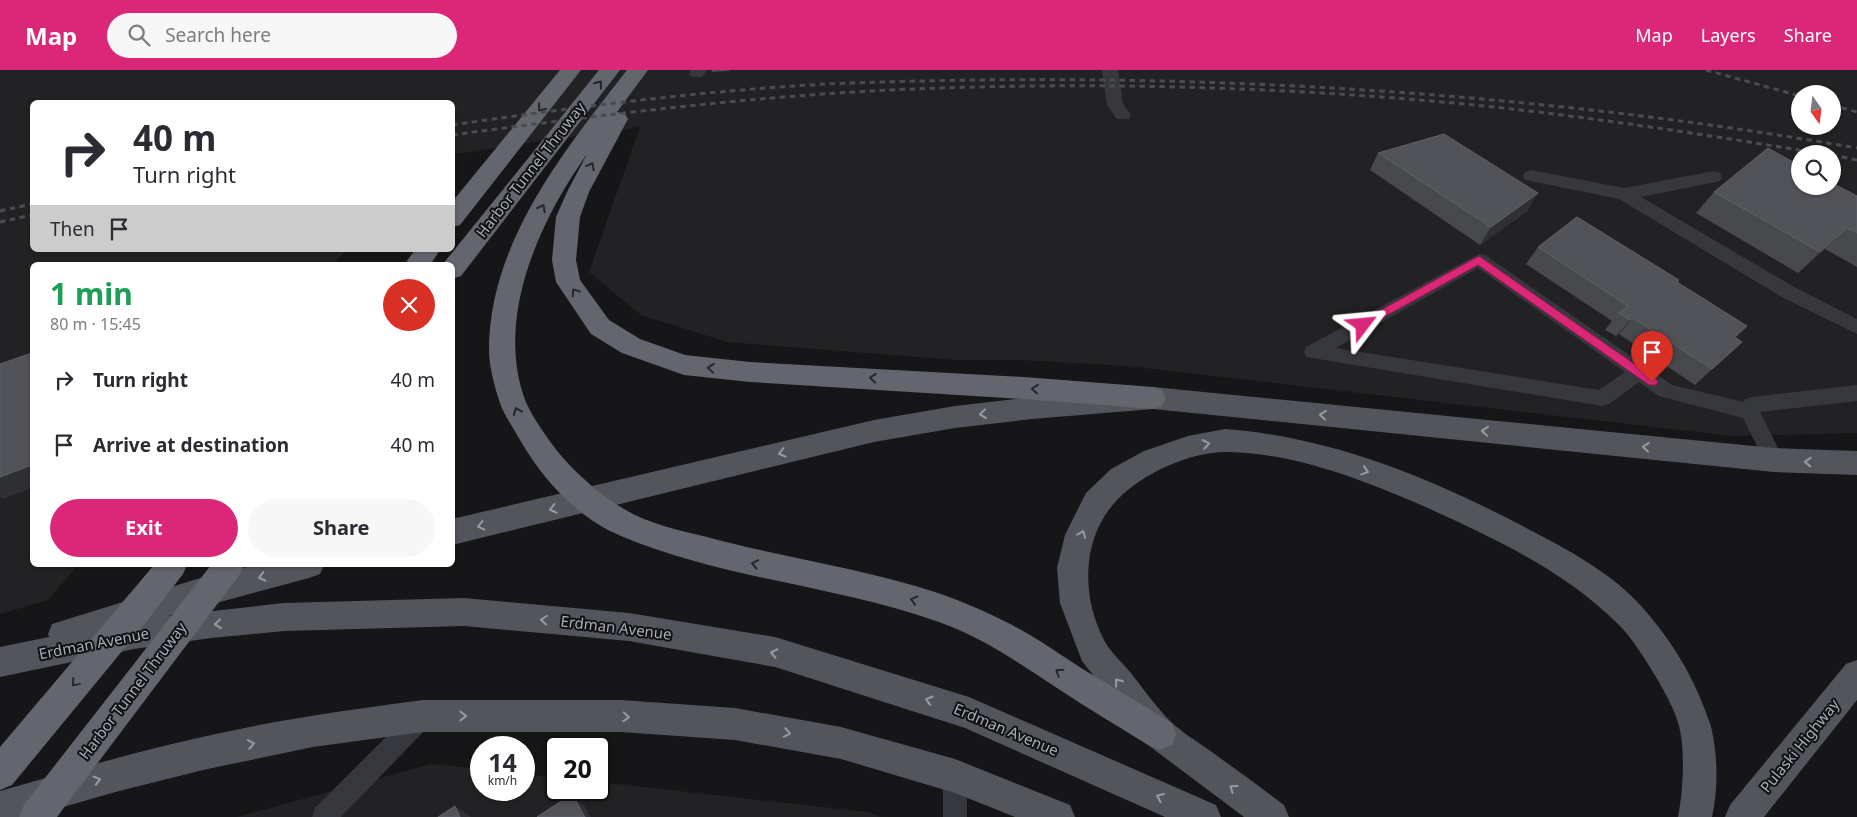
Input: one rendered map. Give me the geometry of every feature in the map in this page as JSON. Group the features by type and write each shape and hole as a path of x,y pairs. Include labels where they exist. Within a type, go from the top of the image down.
{"highway":[{"name":"Harbor Tunnel Thruway","path":"455,215 571,70"},
{"name":"Harbor Tunnel Thruway","path":"456,265 610,70"},
{"path":"638,70 574,156 542,206 519,251 507,293 502,335 506,385 524,430 555,469 590,502 626,524 678,543 742,561 872,588 926,603 1012,641 1160,734"},
{"path":"644,70 578,192 568,218 564,244 568,282 600,327 631,346 684,365 750,372 1024,388 1153,398"},
{"path":"418,262 426,252"},
{"path":"0,773 170,567"},
{"name":"Harbor Tunnel Thruway","path":"36,817 227,567"}],"main road":[{"path":"455,531 874,431 955,417 1032,408 1153,398 1774,460 1857,463"},
{"path":"1272,817 1160,734 1093,651 1075,602 1072,568 1080,534 1096,502 1121,477 1154,459 1188,447 1225,440 1262,443 1306,452 1396,481 1482,519 1556,559 1599,588 1631,616 1659,653 1682,692 1696,730 1700,792 1695,817"},
{"path":"0,656 92,624 197,593 301,567"},
{"name":"Erdman Avenue","path":"0,662 134,635 212,624 284,617 464,612 629,627 775,652 969,713 1204,817"},
{"name":"Pulaski Highway","path":"1742,817 1857,675"},
{"path":"0,808 119,774 203,753 313,731 423,716 621,716 735,724 841,744 955,776 1058,817"}],"lane":[{"path":"1110,70 1115,104 1123,114"},
{"path":"1531,176 1624,194 1788,292 1857,326"},
{"path":"1624,194 1714,177"},
{"path":"1639,372 1602,398 1313,352 1479,260 1639,372 1666,391 1750,412"},
{"path":"1774,460 1750,412 1752,405 1857,393"},
{"path":"324,817 423,716"},
{"path":"955,776 955,817"}],"shaded area":[{"path":"0,70 1857,70 1857,433 1732,436 1127,366 1020,360 955,360 727,342 641,315 589,272 640,127 455,154 455,100 30,100 30,252 344,252 336,262 30,262 30,567 76,567 48,600 0,614"},
{"path":"431,764 470,768 470,801 535,801 535,775 545,777 545,801 610,801 610,783 868,812 881,817 237,817"}],"building":[{"path":"1444,134 1538,193 1491,227 1378,153"},
{"path":"1768,148 1791,161 1791,195 1841,195 1841,188 1857,196 1857,233 1847,228 1820,252 1714,192"},
{"path":"1577,217 1679,280 1677,282 1747,326 1735,337 1742,342 1712,369 1633,318 1630,320 1619,313 1628,306 1538,247"},
{"path":"30,354 30,466 0,477 0,364"},
{"path":"561,801 576,801 585,817 537,817"},
{"path":"455,806 460,817 438,817"}],"railway":[{"path":"1706,70 1791,94"},
{"path":"455,125 639,100 779,87 955,80 1084,80 1214,83 1472,98 1601,111 1857,148"},
{"path":"455,135 696,105 818,94 1010,86 1149,86 1287,91 1425,100 1659,128 1791,149"},
{"path":"1841,108 1857,112"},
{"path":"1841,157 1857,160"},
{"path":"0,211 30,204"},
{"path":"0,222 30,215"}],"route":[{"path":"1363,325 1479,260 1652,382"}]}
